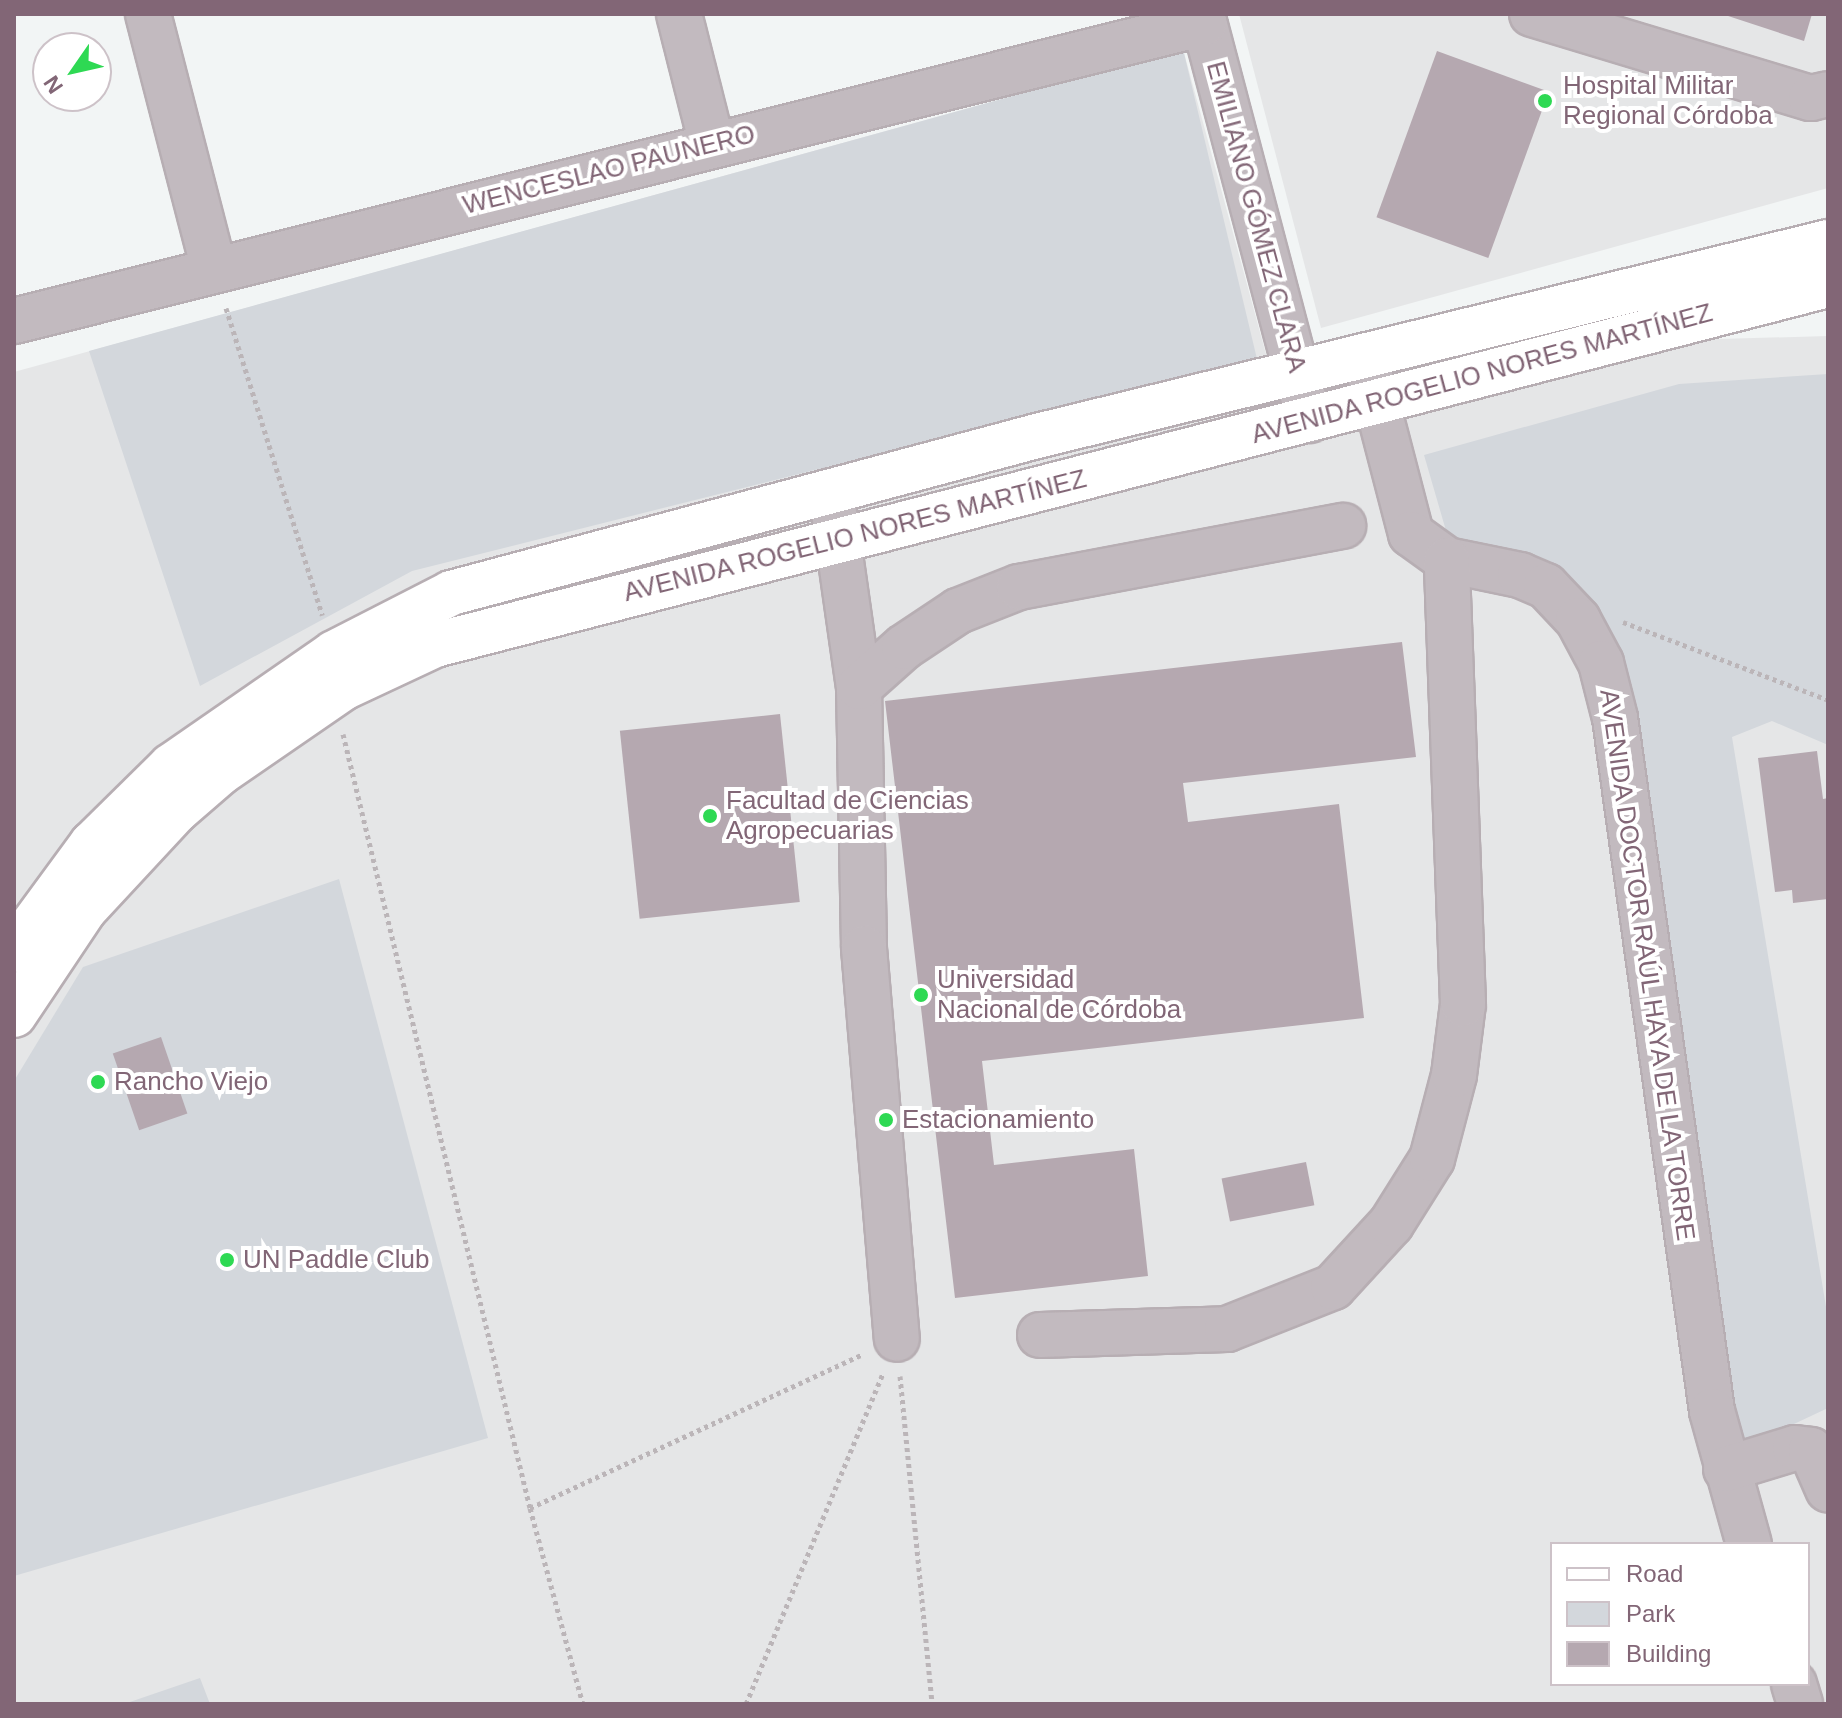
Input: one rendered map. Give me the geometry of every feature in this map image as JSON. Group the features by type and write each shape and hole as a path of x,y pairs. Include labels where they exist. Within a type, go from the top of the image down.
{"main road":[{"name":"AVENIDA ROGELIO NORES MARTÍNEZ","path":"14,950 92,844 171,766 338,670 451,593 1297,371 1365,357 1828,242"},
{"name":"AVENIDA ROGELIO NORES MARTÍNEZ","path":"14,1015 85,909 176,811 338,670 1828,285"}],"street":[{"path":"148,14 214,270"},
{"path":"679,14 712,144"},
{"path":"1532,14 1811,98 1828,94"},
{"name":"WENCESLAO PAUNERO","path":"14,321 1203,18"},
{"name":"EMILIANO GÓMEZ CLARA","path":"1203,18 1309,420"},
{"name":"AVENIDA DOCTOR RAÚL HAYA DE LA TORRE","path":"1365,357 1407,525 1422,547 1447,560 1520,575 1546,586 1593,641 1609,689 1701,1343 1726,1469 1748,1542"},
{"path":"831,491 859,687 864,948 897,1339"},
{"path":"859,687 904,647 958,611 1019,587 1343,526"},
{"path":"1040,1335 1227,1329 1333,1287 1391,1224 1432,1159 1454,1075 1463,1004 1447,560"},
{"path":"1726,1469 1795,1448 1811,1450 1828,1489"}],"path":[{"path":"214,270 338,670 343,734 530,1508 583,1704"},
{"path":"1621,621 1828,700"},
{"path":"530,1508 897,1339"},
{"path":"746,1704 897,1339"},
{"path":"897,1339 932,1704"}],"shaded area":[{"name":"Hospital Militar Regional Córdoba","path":"1239,14 1828,14 1828,188 1321,328"},
{"name":"Universidad Nacional de Córdoba","path":"1183,49 1291,446 1683,340 1828,336 1828,1704 14,1704 14,372"}],"green space":[{"path":"1183,49 1257,359 412,571 200,686 89,351"},
{"path":"1828,374 1828,745 1772,721 1732,737 1828,1319 1828,1408 1743,1448 1680,1098 1617,665 1449,541 1424,455 1679,384"},
{"name":"UN Paddle Club","path":"339,879 488,1438 14,1576 14,1081 83,967"},
{"path":"200,1678 210,1704 124,1704"}],"building":[{"path":"1722,14 1812,14 1804,41"},
{"path":"1437,51 1549,92 1488,258 1376,217"},
{"path":"1402,642 1416,757 1183,783 1188,822 1339,804 1364,1018 982,1061 994,1165 1134,1149 1148,1276 955,1298 885,701"},
{"name":"Facultad de Ciencias Agropecuarias","path":"780,714 800,902 640,919 620,731"},
{"path":"1817,751 1823,799 1828,798 1828,899 1793,903 1792,890 1775,892 1758,758"},
{"path":"161,1037 187,1114 139,1130 113,1054"},
{"path":"1306,1162 1314,1205 1230,1222 1222,1178"}],"place":[{"name":"Hospital Militar Regional Córdoba","path":"1545,101"},
{"name":"Facultad de Ciencias Agropecuarias","path":"710,816"},
{"name":"Universidad Nacional de Córdoba","path":"921,995"},
{"name":"Rancho Viejo","path":"98,1082"},
{"name":"Estacionamiento","path":"886,1120"},
{"name":"UN Paddle Club","path":"227,1260"}]}
